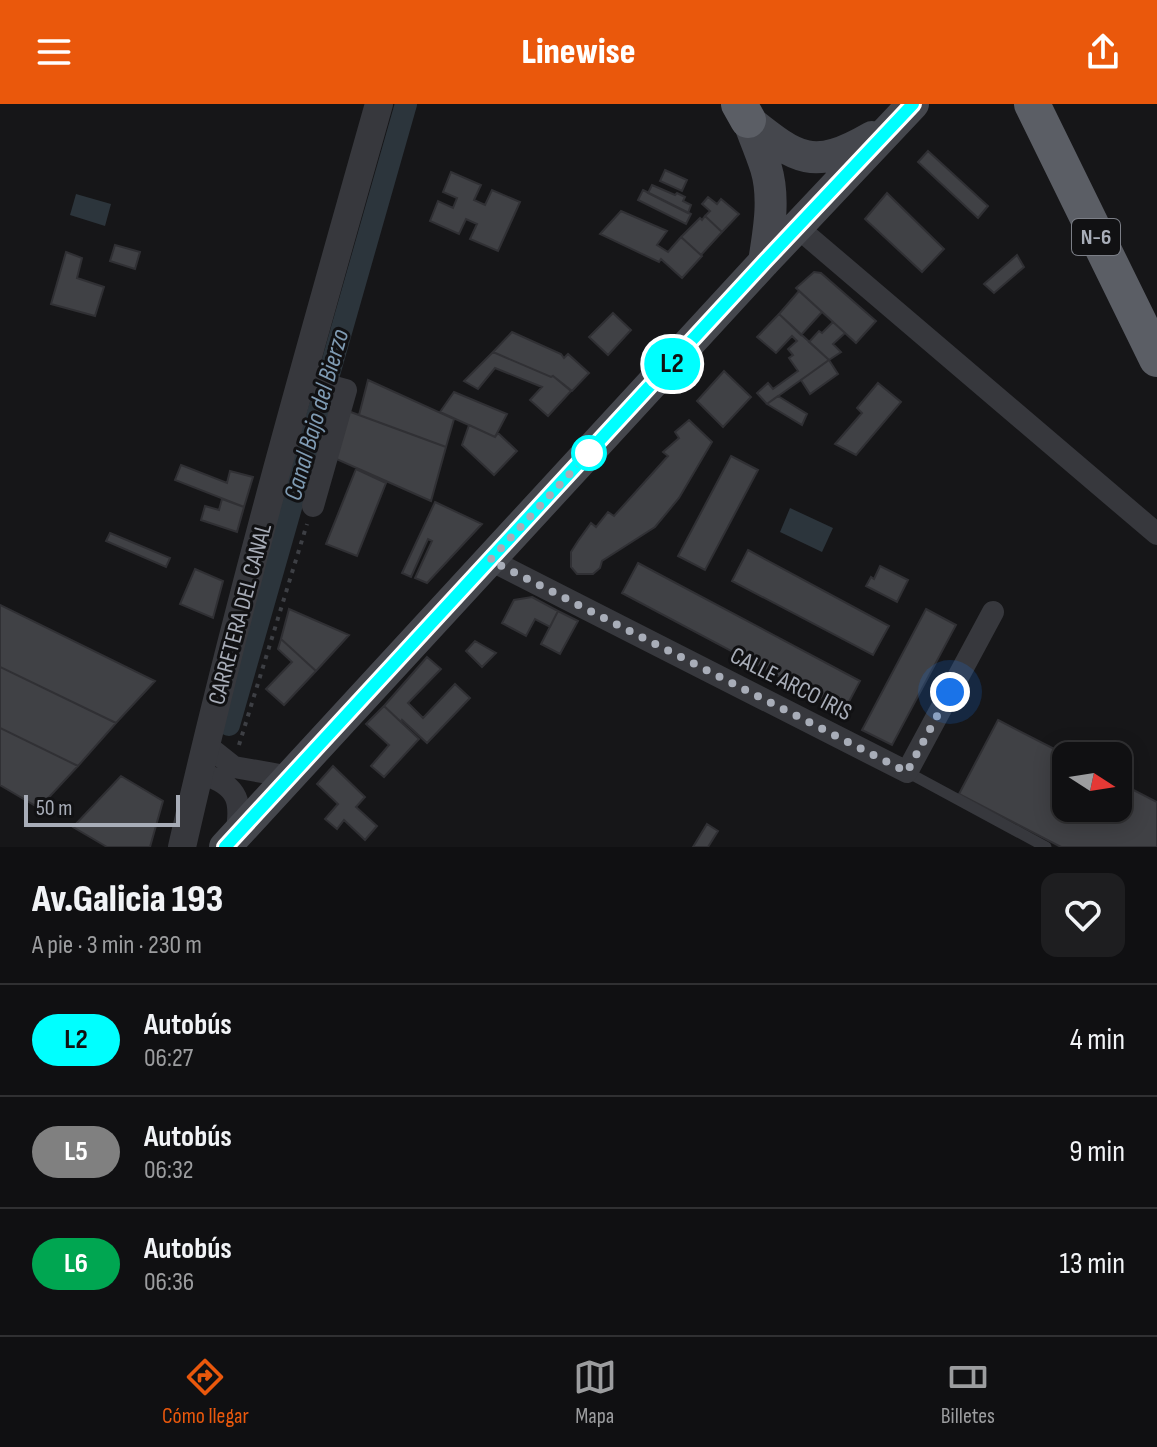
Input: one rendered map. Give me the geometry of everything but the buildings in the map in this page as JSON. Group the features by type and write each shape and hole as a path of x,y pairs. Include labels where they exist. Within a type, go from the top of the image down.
{"highway":[{"name":"N-6","path":"1034,109 1102,230 1157,315"},
{"name":"N-6","path":"1034,109 1157,359"}],"main road":[{"path":"744,112 780,146 817,158 836,155 904,114"},
{"path":"744,112 766,168 770,189 771,220 764,262"},
{"path":"230,842 904,114"},
{"path":"798,154 821,202"},
{"path":"770,189 788,199 821,202"}],"street":[{"name":"CARRETERA DEL CANAL","path":"182,847 205,744 302,378 379,104"},
{"path":"797,227 1157,534"},
{"path":"302,378 346,390 313,506"},
{"name":"CALLE ARCO IRIS","path":"490,560 907,772"},
{"path":"907,772 993,612"},
{"path":"205,744 234,767 291,777"},
{"path":"197,778 206,775 217,779 231,788 237,798 239,810 230,842"}],"lane":[{"path":"907,772 1046,847"}],"path":[{"path":"234,767 313,506"}],"shaded area":[{"path":"76,194 111,204 105,226 70,215"},
{"path":"790,508 833,528 822,552 780,532"}],"waterway":[{"name":"Canal Bajo del Bierzo","path":"229,725 406,104"}],"bus line":[{"name":"L2","path":"225,847 913,104"}],"route":[{"path":"589,453 490,560 907,772 950,692"}]}
